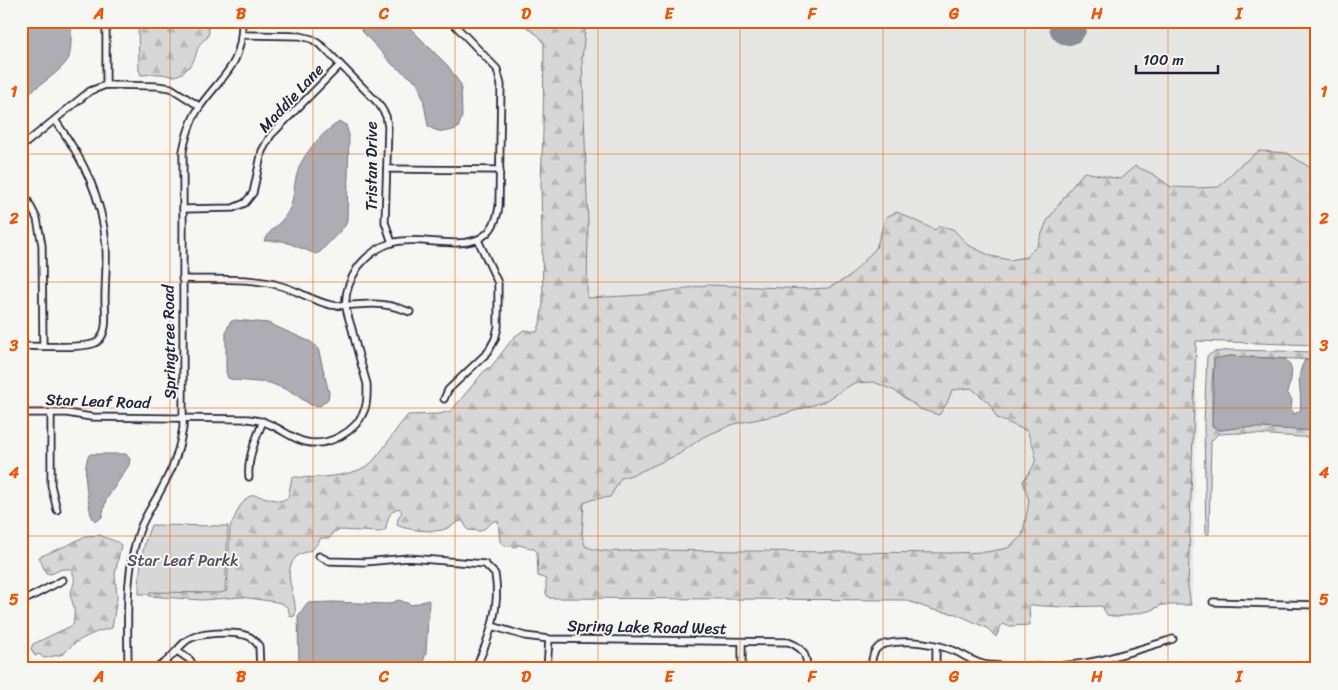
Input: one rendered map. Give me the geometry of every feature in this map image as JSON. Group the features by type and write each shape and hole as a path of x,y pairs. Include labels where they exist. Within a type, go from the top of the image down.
{"street":[{"path":"106,21 106,86"},
{"name":"Springtree Road","path":"128,669 130,573 135,545 147,513 175,461 183,428 183,151 187,132 200,106 234,64 242,35 242,21"},
{"path":"346,306 347,290 354,274 364,259 379,249 392,243 413,241 465,242 478,240 489,232 498,220 501,85 497,69 451,21"},
{"name":"Tristan Drive","path":"242,35 300,36 312,39 379,104 386,116 388,127 385,222 392,243"},
{"name":"Maddie Lane","path":"183,208 233,208 245,203 253,193 262,151 271,135 340,65"},
{"path":"21,147 90,91 106,86 157,86 170,88 200,106"},
{"path":"21,346 90,345 100,339 105,324 106,246 102,214 83,163 55,120"},
{"path":"387,168 500,170"},
{"path":"21,187 37,219 42,245 43,346"},
{"path":"444,399 448,390 488,352 495,339 498,326 498,283 478,240"},
{"path":"182,279 264,282 293,290 332,305 375,304 394,306 410,312"},
{"name":"Star Leaf Road","path":"21,413 67,413 91,417 248,419 263,422 307,442 319,443 334,440 347,432 361,418 365,410 367,396 367,384 346,306"},
{"path":"51,413 51,485 57,510"},
{"path":"249,477 248,468 252,451 263,422"},
{"path":"319,556 338,561 366,562 408,558 439,562 486,564 495,574 495,610 485,649 475,669"},
{"path":"21,602 63,580"},
{"path":"1213,602 1317,605"},
{"name":"Spring Lake Road West","path":"492,626 525,636 549,640 788,642 801,648 806,656 807,669"},
{"path":"149,669 162,665 186,642 201,635 239,634 254,639 259,646 260,669"},
{"path":"872,669 872,656 884,644 912,643 936,646 956,652 979,663 1004,667 1075,667 1173,639"},
{"path":"547,669 549,640"},
{"path":"742,642 742,669"},
{"path":"936,646 936,669"},
{"path":"178,651 190,660 195,669"}],"shaded area":[{"path":"32,21 71,21 70,53 67,62 62,67 21,98 21,29"},
{"path":"353,21 403,21 448,66 461,85 462,116 458,128 443,132 428,126 423,98 417,82 393,65"},
{"path":"525,21 1317,21 1317,341 1198,336 1192,598 555,596 547,40"},
{"path":"340,122 346,125 349,135 347,221 345,226 316,254 283,241 264,241 288,212 292,202 296,176 309,150 321,136"},
{"path":"235,320 268,323 311,342 318,348 329,393 328,399 320,406 311,405 290,391 270,383 228,378 226,372 226,332 230,322"},
{"path":"1229,356 1285,359 1292,371 1287,392 1292,400 1291,408 1294,414 1300,411 1299,379 1302,367 1305,360 1317,360 1317,431 1244,427 1220,430 1212,426 1214,359"},
{"path":"91,454 126,454 130,459 129,465 106,500 102,517 97,521 91,515 86,486 86,463 88,456"},
{"path":"399,600 412,605 429,601 426,653 421,669 299,669 298,616 307,603 388,604"}],"green space":[{"path":"138,21 207,21 209,32 207,38 199,46 194,60 183,73 175,76 164,74 141,75 139,70"},
{"path":"518,21 586,21 582,59 588,223 587,298 643,295 707,285 828,288 849,277 876,248 886,217 897,212 935,230 939,226 953,229 968,245 991,256 1010,260 1026,257 1037,246 1047,221 1084,172 1120,179 1135,166 1153,174 1171,187 1196,188 1219,187 1239,166 1259,151 1287,153 1309,167 1317,176 1317,345 1196,341 1188,587 1191,605 1162,605 1149,611 1118,617 1107,615 1102,606 1061,607 1029,605 1030,625 1009,626 1002,624 996,637 987,628 956,614 933,610 905,600 549,598 546,594 546,579 538,576 537,552 534,549 519,545 514,547 503,545 500,541 498,521 494,521 481,531 468,530 463,521 441,530 414,530 397,525 398,518 402,512 399,508 391,514 386,529 380,532 340,530 333,532 330,538 321,538 312,549 296,557 291,564 289,578 295,608 295,615 293,617 290,616 288,608 277,602 241,597 202,600 149,596 150,592 220,593 227,591 230,527 240,506 248,497 254,495 280,501 288,498 292,477 335,476 366,467 378,456 408,415 439,414 451,411 486,369 491,367 514,337 524,330 537,332 543,302 541,182 544,44 539,36","holes":["874,382 895,391 920,409 939,415 947,403 952,390 971,388 989,403 997,418 1027,431 1035,452 1033,467 1023,481 1029,501 1022,536 1008,548 987,552 946,553 613,551 592,549 585,546 582,535 584,503 594,499 610,497 621,478 635,474 679,454 703,437 734,424 784,414 823,402 854,383"]},
{"path":"1232,350 1317,352 1317,360 1229,356 1214,359 1212,426 1220,430 1244,427 1317,431 1317,438 1239,433 1218,434 1211,441 1209,534 1206,535 1204,424 1207,356 1214,352"},
{"name":"Star Leaf Parkk","path":"151,525 228,526 225,595 139,594 142,558 145,541"},
{"path":"100,535 121,545 115,574 117,598 112,628 85,637 64,654 44,658 39,654 35,656 31,649 33,644 73,625 74,614 70,596 74,575 70,569 62,569 51,574 46,573 39,557 85,536"}],"runway":[{"path":"1068,26 1069,21"}]}
